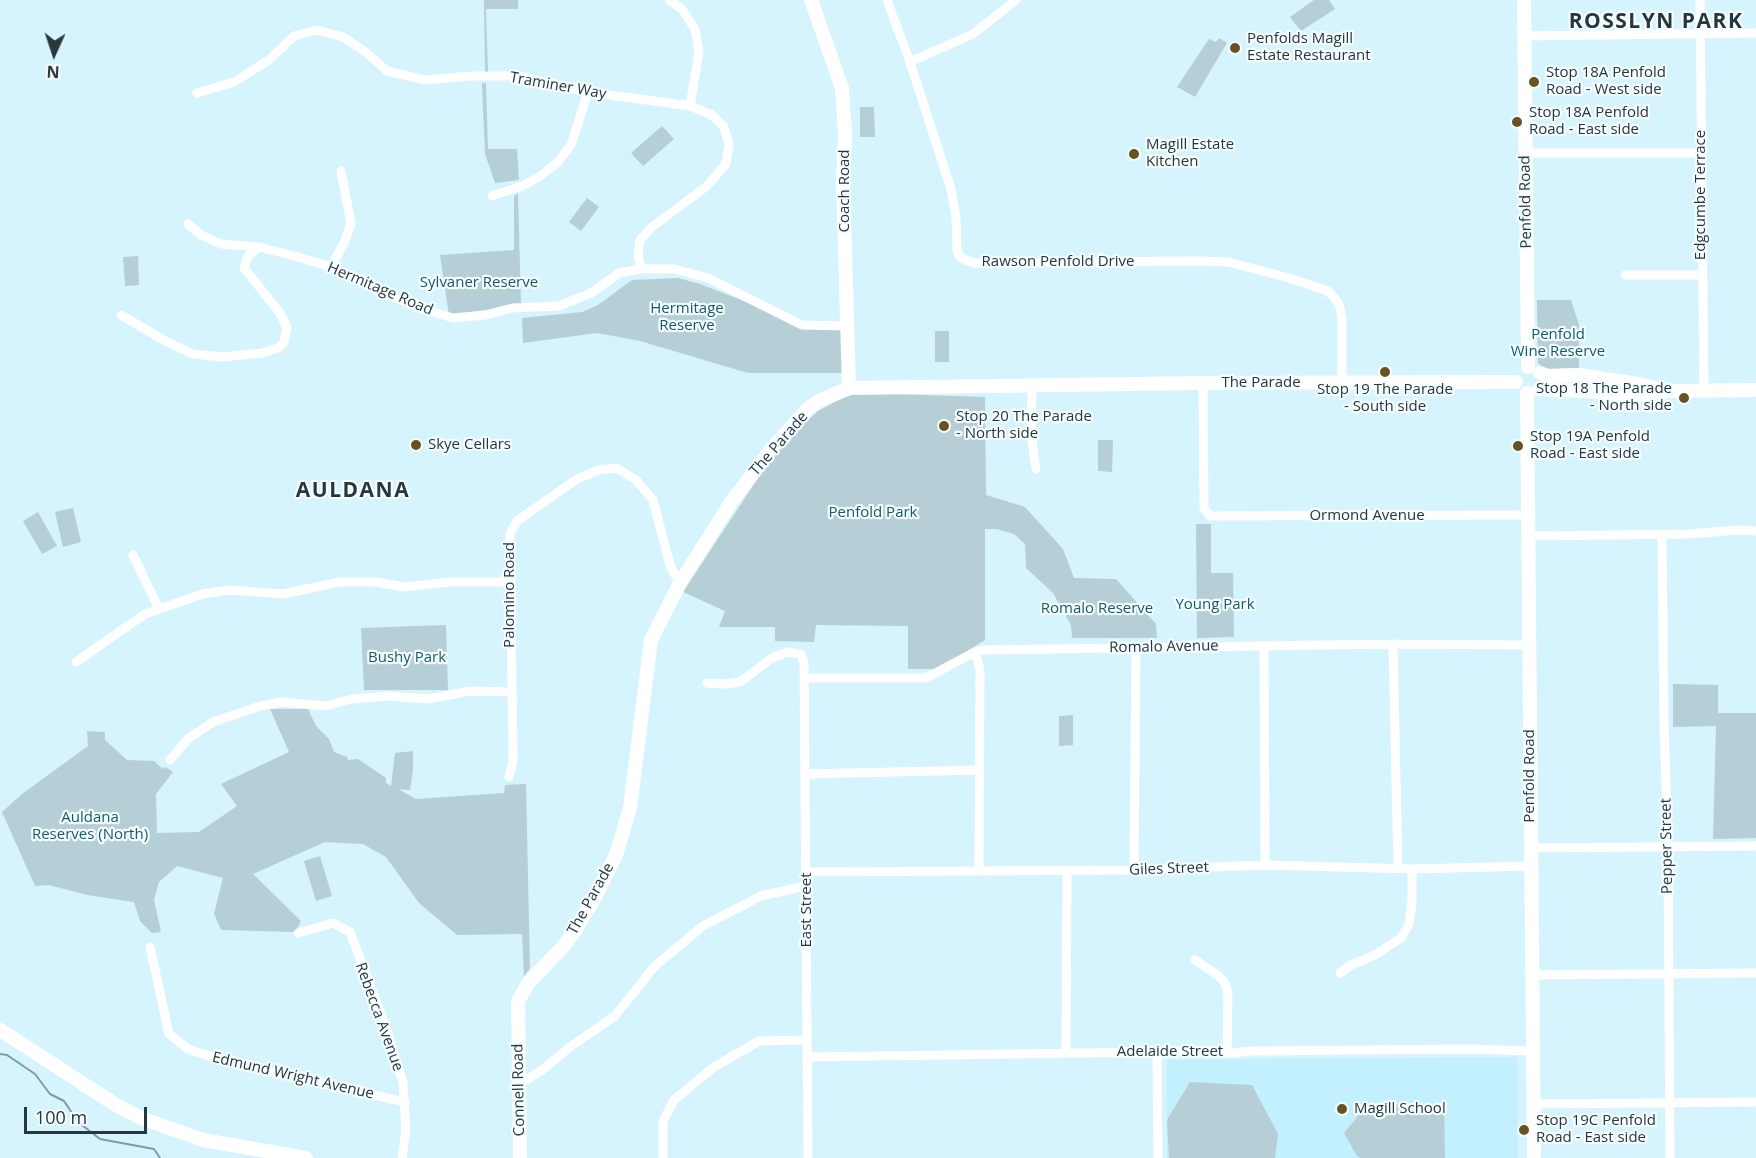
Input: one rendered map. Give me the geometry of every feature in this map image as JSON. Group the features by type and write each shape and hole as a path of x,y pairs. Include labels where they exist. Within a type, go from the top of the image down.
{"main road":[{"name":"Coach Road","path":"811,0 842,88 845,134 843,182 849,388"},
{"name":"Penfold Road","path":"1524,0 1526,153 1534,370"},
{"path":"1533,391 1542,381 1534,370"},
{"path":"1669,391 1579,375 1548,376 1534,370 1518,374 1516,382 1520,389 1533,391 1585,391 1637,395 1669,391 1756,390"},
{"name":"The Parade","path":"518,1022 517,1008 522,992 574,932 616,855 630,808 651,640 681,581 741,489 773,447 809,408 819,401 849,388 1203,383 1516,382"},
{"name":"Penfold Road","path":"1533,391 1528,515 1534,1158"},
{"name":"Connell Road","path":"518,1022 520,1158"},
{"path":"0,1030 116,1105 141,1118 203,1140 306,1158"}],"street":[{"path":"669,0 682,9 695,29 699,52 690,106"},
{"name":"Rawson Penfold Drive","path":"887,0 910,62 951,189 956,218 957,250 964,261 974,263 1228,262 1289,278 1328,291 1340,307 1342,382"},
{"path":"910,62 974,34 1016,0"},
{"name":"Edgcumbe Terrace","path":"1700,0 1701,275 1704,391"},
{"name":"Traminer Way","path":"197,93 234,82 269,60 294,36 317,30 343,36 387,71 425,80 471,76 519,76 588,92 690,106 712,115 724,127 729,144 726,164 707,186 652,227 640,240 638,255 641,269"},
{"path":"1525,36 1756,33"},
{"path":"492,196 530,182 558,162 571,145 588,92"},
{"path":"1526,153 1701,153"},
{"path":"332,267 351,223 341,171"},
{"name":"Hermitage Road","path":"188,224 201,235 221,244 260,247 332,267 376,290 420,308 453,318 486,315 512,308 559,306 591,294 619,273 641,269 674,269 708,278 802,325 847,326"},
{"path":"121,315 166,342 193,354 222,357 262,353 278,348 284,342 287,328 280,313 244,268 248,256 260,247"},
{"path":"1625,274 1701,275"},
{"name":"Ormond Avenue","path":"1203,383 1204,508 1207,514 1214,517 1528,515"},
{"path":"1032,386 1031,434 1036,469"},
{"name":"Palomino Road","path":"509,777 513,761 510,534 517,521 578,479 599,470 616,468 636,480 653,500 670,565 681,581"},
{"path":"1529,536 1662,535 1756,531"},
{"name":"Pepper Street","path":"1662,535 1668,846 1670,1158"},
{"path":"133,555 159,609"},
{"path":"76,662 145,614 203,594 230,590 283,594 340,582 376,582 404,587 449,582 510,582"},
{"path":"1393,644 1398,868"},
{"name":"Romalo Avenue","path":"804,678 926,678 975,652 985,650 1393,644 1529,645"},
{"path":"1264,646 1265,865"},
{"path":"1134,870 1136,647"},
{"name":"East Street","path":"707,683 740,682 772,658 787,652 801,654 804,663 808,1158"},
{"path":"975,652 980,670 980,871"},
{"path":"170,760 189,738 213,722 260,706 282,702 325,706 352,699 389,696 428,699 470,691 511,692"},
{"path":"806,774 980,770"},
{"path":"1531,848 1756,846"},
{"name":"Giles Street","path":"807,872 1134,870 1265,865 1412,869 1531,866"},
{"path":"1340,973 1401,938 1409,924 1412,903 1412,869"},
{"path":"1066,1052 1067,871"},
{"path":"519,1082 542,1070 570,1047 615,1016 654,967 703,926 761,896 806,886"},
{"name":"Rebecca Avenue","path":"298,933 333,923 350,932 386,1027 403,1083 406,1130 402,1158"},
{"name":"Edmund Wright Avenue","path":"150,947 169,1034 188,1049 227,1062 405,1102"},
{"path":"1195,960 1219,976 1226,985 1227,1052"},
{"path":"1532,975 1756,973"},
{"path":"663,1158 663,1121 674,1100 714,1067 759,1041 807,1040"},
{"name":"Adelaide Street","path":"808,1057 1066,1052 1233,1053 1468,1049 1533,1051"},
{"path":"1157,1052 1158,1158"},
{"path":"1533,1104 1756,1102"}],"shaded area":[{"name":"Magill School","path":"1517,1057 1518,1158 1167,1158 1167,1060"}],"green space":[{"path":"484,0 518,0 518,9 486,9 488,73 485,73"},
{"path":"1314,0 1329,0 1335,9 1301,31 1290,17"},
{"path":"1219,38 1227,43 1195,97 1177,87 1209,39 1216,42"},
{"path":"482,83 486,83 488,149 517,149 519,180 495,183 485,154"},
{"path":"860,107 874,107 875,137 860,137"},
{"path":"662,126 674,139 643,166 631,153"},
{"name":"Sylvaner Reserve","path":"518,193 521,305 449,315 440,255 514,250 514,196"},
{"path":"587,198 599,207 581,231 569,222"},
{"path":"138,256 139,285 125,286 123,257"},
{"name":"Hermitage Reserve","path":"678,278 762,308 803,329 841,330 843,373 748,373 640,341 597,333 523,343 522,318 582,312 598,305 632,280"},
{"name":"Penfold Wine Reserve","path":"1537,300 1571,300 1579,325 1579,368 1544,369 1538,363"},
{"path":"935,331 949,331 949,362 935,362"},
{"name":"Penfold Park","path":"858,393 985,397 986,495 1025,507 1063,549 1074,578 1116,579 1156,624 1157,638 1072,638 1071,625 1053,593 1026,568 1025,544 1014,534 997,529 985,529 985,640 938,669 908,669 908,626 816,625 814,642 775,641 775,627 719,627 725,611 683,592 766,466 791,436 818,411 842,398"},
{"path":"1098,440 1113,440 1112,472 1098,471"},
{"path":"73,508 81,542 63,547 55,512"},
{"path":"38,512 57,546 42,554 23,521"},
{"name":"Young Park","path":"1196,524 1211,524 1211,573 1233,573 1234,637 1197,638"},
{"name":"Bushy Park","path":"446,625 448,690 364,690 361,628"},
{"path":"1673,684 1718,685 1718,713 1756,713 1756,838 1713,839 1716,726 1673,727"},
{"name":"Auldana Reserves (North)","path":"270,709 308,709 316,726 329,739 334,752 347,757 348,760 358,759 386,778 386,783 391,786 395,753 413,751 410,790 398,789 416,799 504,793 505,785 526,784 530,968 524,976 522,934 457,935 419,903 386,857 363,844 325,842 253,874 301,921 295,932 221,930 214,914 223,878 177,866 159,882 154,900 161,932 152,933 140,921 134,902 87,895 49,885 35,886 2,812 22,794 88,746 87,731 105,732 105,740 127,760 154,761 163,769 166,767 173,772 156,794 157,833 199,832 237,806 221,784 289,752"},
{"path":"1073,715 1073,745 1059,746 1059,716"},
{"path":"320,856 332,896 316,901 304,861"},
{"path":"1190,1082 1252,1085 1278,1134 1275,1158 1169,1158 1167,1120"},
{"path":"1444,1104 1445,1158 1361,1158 1357,1156 1344,1133 1367,1105"}],"waterway":[{"path":"0,1054 7,1055 35,1074 50,1094 64,1101 78,1122 100,1139 154,1149 160,1158"}],"place":[{"name":"Penfolds Magill Estate Restaurant","path":"1235,48"},
{"name":"Stop 18A Penfold Road - West side","path":"1534,82"},
{"name":"Stop 18A Penfold Road - East side","path":"1517,122"},
{"name":"Magill Estate Kitchen","path":"1134,154"},
{"name":"Stop 19 The Parade - South side","path":"1385,372"},
{"name":"Stop 18 The Parade - North side","path":"1684,398"},
{"name":"Stop 20 The Parade - North side","path":"944,426"},
{"name":"Skye Cellars","path":"416,445"},
{"name":"Stop 19A Penfold Road - East side","path":"1518,446"},
{"name":"Magill School","path":"1342,1109"},
{"name":"Stop 19C Penfold Road - East side","path":"1524,1130"}],"district":[{"name":"ROSSLYN PARK","path":"1656,22"},
{"name":"AULDANA","path":"353,491"}],"park label":[{"name":"Romalo Reserve","path":"1097,609"}]}
